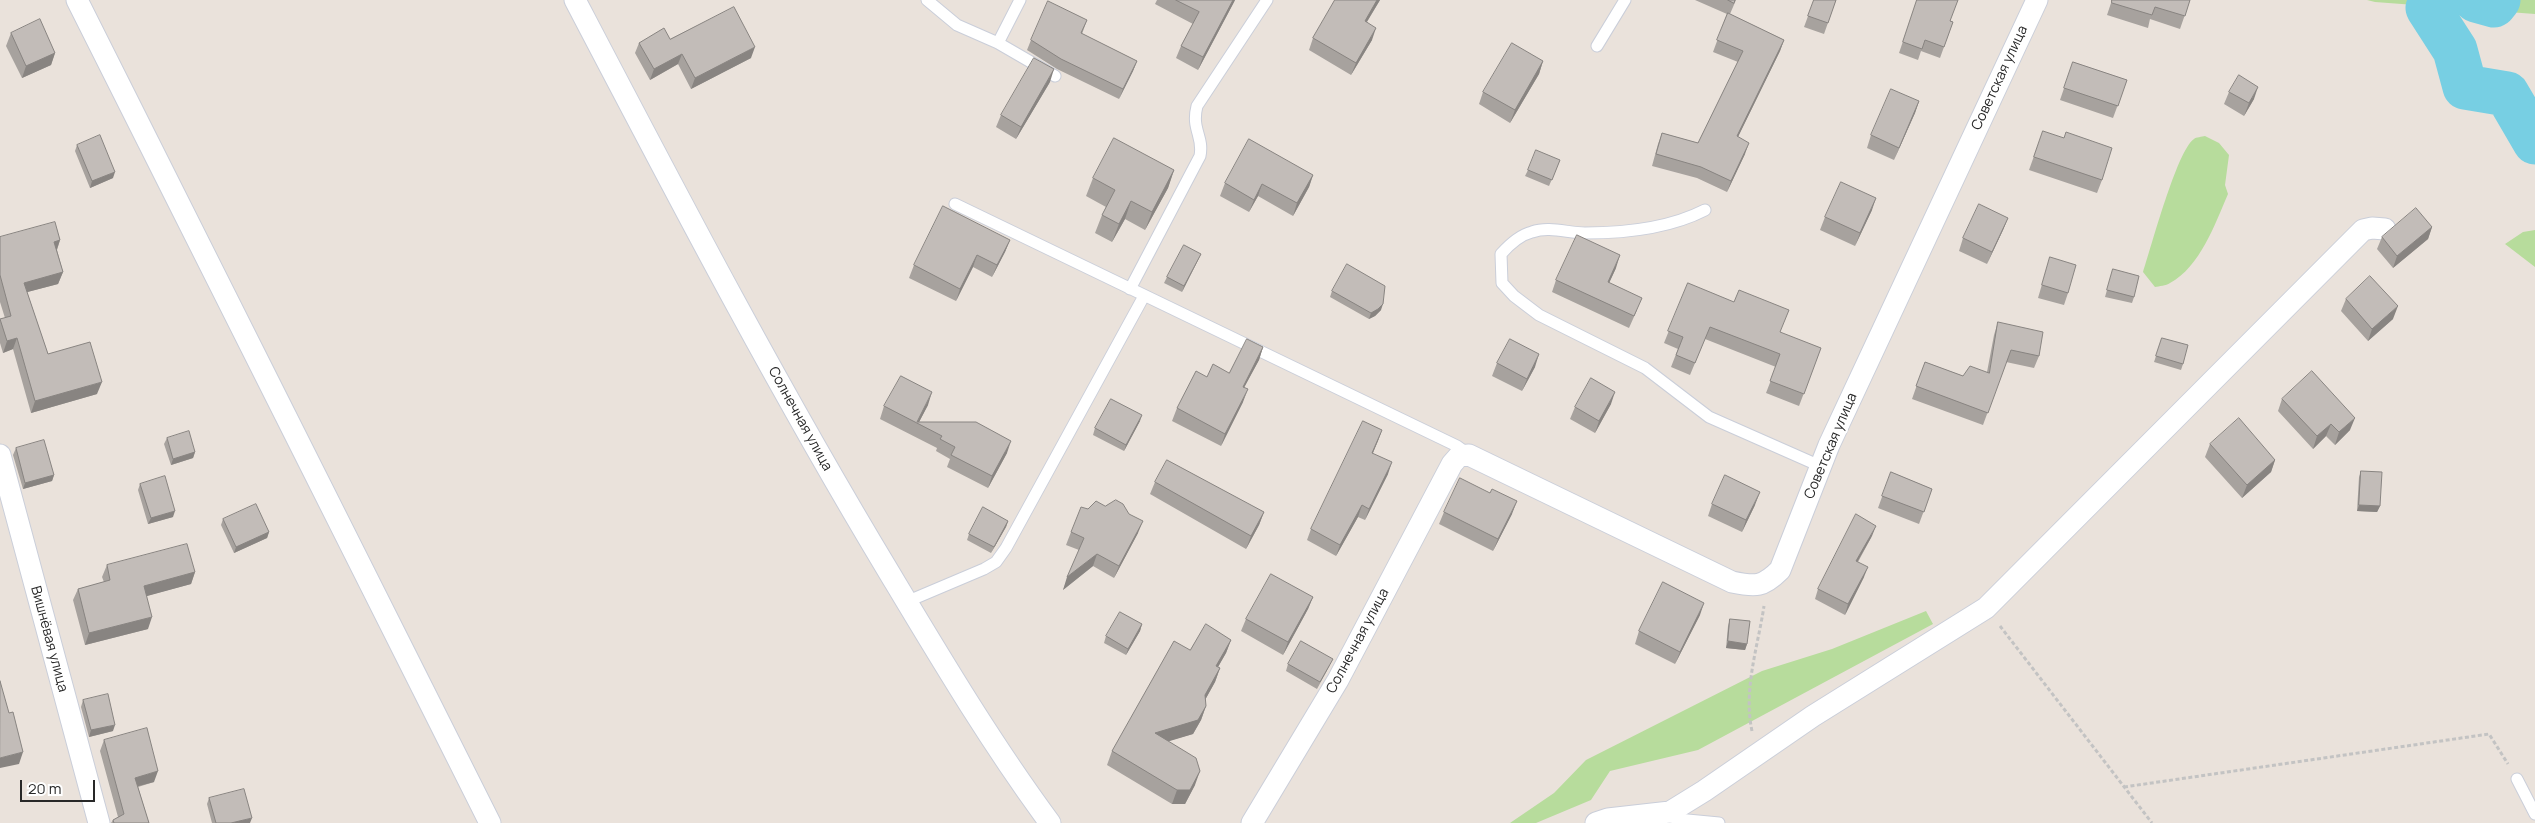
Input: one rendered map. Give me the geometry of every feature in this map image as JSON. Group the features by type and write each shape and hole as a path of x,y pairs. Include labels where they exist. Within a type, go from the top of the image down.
{"street":[{"path":"77,0 490,823"},
{"name":"Солнечная улица","path":"575,0 704,245 839,490 987,734 1050,823"},
{"name":"Советская улица","path":"1767,583 1780,570 1791,547 1820,466 2037,0"},
{"path":"1596,823 1664,813 1704,791 1813,716 1986,608 2363,230 2372,228 2385,229"},
{"name":"Вишнёвая улица","path":"0,455 99,823"},
{"path":"1464,456 1732,582 1751,586 1767,583"},
{"name":"Солнечная улица","path":"1252,823 1338,680 1452,464 1464,456"}],"lane":[{"path":"927,0 957,25 998,44 1055,76"},
{"path":"998,44 1020,0"},
{"path":"1130,289 1200,156 1202,145 1196,132 1194,119 1197,106 1267,0"},
{"path":"1597,46 1625,0"},
{"path":"955,204 1457,446 1464,456"},
{"path":"1705,210 1686,220 1670,225 1584,233 1546,229 1532,232 1520,238 1501,254 1502,283 1514,296 1539,315 1645,368 1709,417 1820,466"},
{"path":"906,602 984,569 996,562 1144,296"},
{"path":"2517,779 2535,814"},
{"path":"1664,813 1677,820 1719,823"}],"path":[{"path":"1757,754 1749,718 1754,658 1767,583"},
{"path":"1986,608 2152,823"},
{"path":"2124,787 2489,734 2517,779"}],"green space":[{"path":"2367,0 2535,0 2535,14 2375,2"},
{"path":"2205,136 2219,143 2229,155 2225,185 2228,194 2212,231 2190,267 2181,276 2168,284 2155,287 2143,272 2165,201 2187,147 2195,138"},
{"path":"2535,230 2535,267 2505,244 2523,232"},
{"path":"1926,611 1933,624 1698,750 1610,771 1591,800 1536,823 1510,823 1554,793 1586,760 1762,671 1832,649"}],"building":[{"path":"1176,0 1233,0 1203,57 1181,46 1199,12"},
{"path":"1335,0 1377,0 1365,21 1376,28 1356,63 1313,38"},
{"path":"1814,0 1836,0 1828,23 1808,16"},
{"path":"1917,0 1958,0 1950,21 1953,22 1944,47 1925,40 1922,49 1903,42"},
{"path":"2112,0 2190,0 2185,16 2155,7 2152,15 2112,3"},
{"path":"1048,1 1087,20 1081,33 1137,61 1123,89 1061,59 1031,40"},
{"path":"734,7 755,47 695,78 682,54 654,69 639,43 664,28 670,39"},
{"path":"1728,13 1784,40 1737,136 1749,143 1731,181 1701,167 1656,154 1662,133 1698,143 1743,51 1717,40"},
{"path":"40,19 55,53 26,66 11,33"},
{"path":"1512,43 1543,61 1515,110 1483,92"},
{"path":"1034,58 1054,69 1021,127 1001,115"},
{"path":"2073,62 2127,80 2118,106 2064,88"},
{"path":"2239,75 2258,87 2249,103 2229,92"},
{"path":"1891,89 1919,101 1899,148 1871,135"},
{"path":"2043,131 2064,138 2066,132 2112,148 2102,180 2034,157"},
{"path":"100,135 115,172 92,181 77,145"},
{"path":"1114,138 1174,170 1152,212 1131,201 1119,224 1102,215 1115,190 1093,178"},
{"path":"1249,139 1313,175 1297,203 1262,184 1254,200 1225,183"},
{"path":"1536,150 1560,160 1552,180 1528,170"},
{"path":"1841,182 1876,198 1860,233 1825,217"},
{"path":"1979,204 2008,218 1992,252 1963,238"},
{"path":"943,206 1010,240 997,265 977,255 960,289 914,265"},
{"path":"2416,208 2432,227 2397,256 2382,237"},
{"path":"55,222 60,240 54,242 63,272 24,283 48,354 90,342 102,382 35,401 17,338 7,341 0,319 11,316 0,275 0,237"},
{"path":"1577,235 1620,255 1608,282 1642,298 1634,316 1556,280"},
{"path":"1184,245 1201,254 1184,286 1167,277"},
{"path":"2050,257 2076,265 2068,293 2042,285"},
{"path":"1347,264 1385,286 1383,304 1378,309 1371,313 1332,291"},
{"path":"2113,269 2139,276 2134,297 2107,290"},
{"path":"2370,276 2398,306 2372,329 2346,299"},
{"path":"1688,283 1734,302 1739,290 1789,310 1780,332 1821,348 1804,394 1770,381 1780,354 1710,327 1695,363 1676,355 1683,337 1668,331"},
{"path":"1998,322 2043,332 2039,356 2011,350 1988,413 1916,386 1925,362 1963,376 1970,366 1989,373"},
{"path":"2162,338 2188,345 2183,364 2156,356"},
{"path":"1247,339 1263,347 1243,387 1248,389 1225,434 1177,408 1196,371 1207,377 1213,364 1229,373"},
{"path":"1510,339 1539,354 1527,379 1497,363"},
{"path":"2312,371 2355,418 2339,432 2331,424 2317,436 2282,399"},
{"path":"901,376 932,392 917,422 976,422 1011,441 992,476 951,455 955,447 940,439 942,436 884,406"},
{"path":"1591,378 1615,392 1599,421 1575,407"},
{"path":"1111,399 1142,415 1126,445 1095,428"},
{"path":"2239,418 2275,460 2247,485 2210,444"},
{"path":"1363,421 1382,430 1372,453 1392,462 1369,509 1362,505 1340,545 1311,529"},
{"path":"189,431 195,452 173,459 167,438"},
{"path":"44,440 54,475 25,483 16,448"},
{"path":"1167,460 1264,512 1251,536 1155,482"},
{"path":"2361,471 2382,472 2380,506 2359,505"},
{"path":"1891,472 1932,489 1924,512 1882,496"},
{"path":"1725,475 1760,492 1746,520 1712,504"},
{"path":"165,476 175,511 151,518 140,484"},
{"path":"1460,478 1490,493 1492,489 1517,501 1498,539 1444,512"},
{"path":"1116,500 1123,504 1129,514 1143,521 1119,566 1097,554 1067,577 1084,538 1071,532 1081,507 1088,509 1096,501 1105,506"},
{"path":"256,504 269,532 236,547 223,519"},
{"path":"983,507 1008,521 994,547 969,534"},
{"path":"1856,514 1876,526 1856,561 1868,567 1848,604 1818,589"},
{"path":"187,544 195,572 144,586 152,617 89,633 78,589 110,580 107,565"},
{"path":"1271,574 1313,597 1288,642 1246,619"},
{"path":"1663,582 1704,603 1680,652 1639,631"},
{"path":"1120,612 1142,624 1128,649 1106,636"},
{"path":"1730,619 1750,621 1747,644 1728,641"},
{"path":"1206,624 1231,640 1216,666 1220,668 1205,695 1206,706 1198,720 1155,733 1196,758 1200,771 1190,790 1177,790 1112,751 1174,641 1190,650"},
{"path":"1301,641 1333,659 1320,682 1288,664"},
{"path":"0,681 9,713 13,712 23,752 0,758"},
{"path":"108,694 115,725 91,730 83,700"},
{"path":"147,728 158,771 135,778 149,823 114,823 113,820 124,814 104,740"},
{"path":"244,789 252,818 231,823 216,823 209,798"}],"waterway":[{"path":"2438,0 2428,8 2455,50 2465,87 2507,94 2535,142"},
{"path":"2476,0 2494,5 2498,0"}]}
